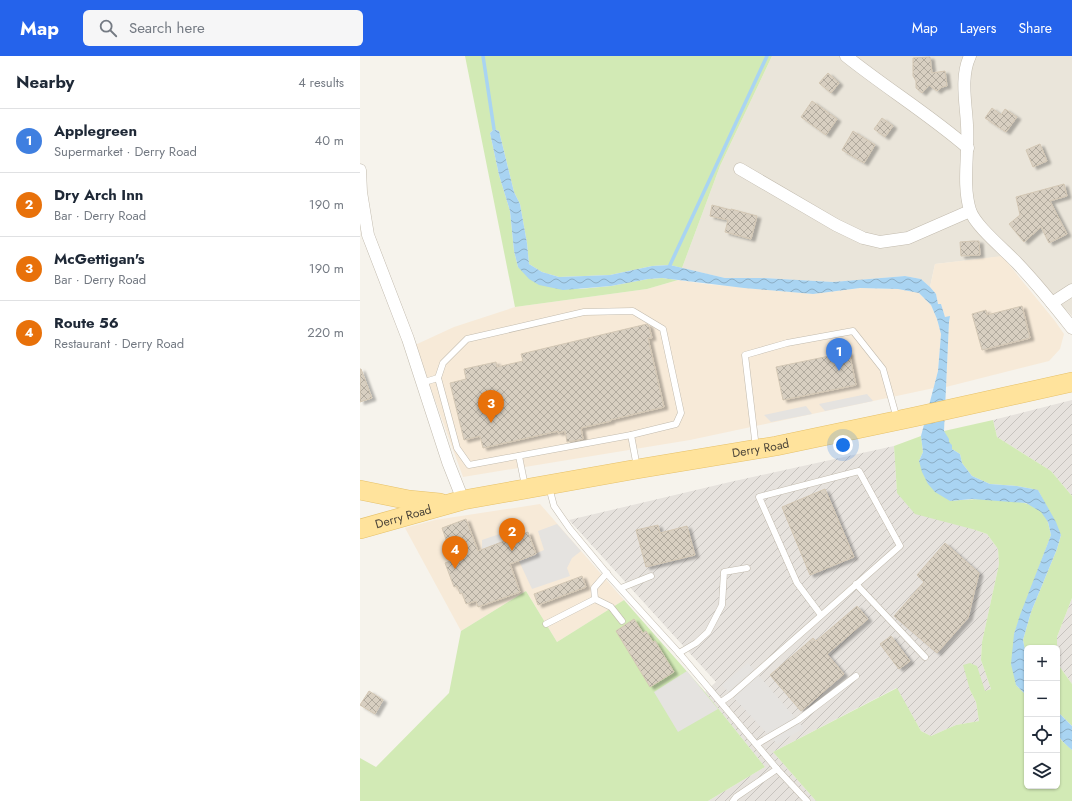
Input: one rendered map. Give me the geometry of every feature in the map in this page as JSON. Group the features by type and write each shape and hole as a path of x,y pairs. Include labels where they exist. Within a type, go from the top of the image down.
{"main road":[{"name":"Derry Road","path":"360,529 455,502 756,449 963,407 1072,382"},
{"name":"Derry Road","path":"360,490 408,500 455,502"}],"street":[{"path":"846,56 872,77 947,130 968,148"},
{"path":"970,56 966,63 964,84 968,148 966,185 970,211 979,225 1017,263 1072,328"},
{"path":"740,169 836,225 863,238 880,242 908,238 970,211"},
{"path":"360,170 361,192 368,235 408,339 421,383 448,462 455,502"},
{"path":"1052,303 1072,290"}],"lane":[{"path":"633,311 663,329 681,413 676,424 631,435 468,465 457,448 438,378 443,363 467,340 584,312 633,311"},
{"path":"756,449 745,355 787,343 853,331 883,369 906,419"},
{"path":"421,383 438,378"},
{"path":"631,435 637,469"},
{"path":"519,456 525,489"},
{"path":"721,702 731,695 900,546 858,471 759,497 797,583 821,615"},
{"path":"548,485 554,506 570,529 607,574 679,653 777,769 807,801"},
{"path":"679,653 696,643 708,632 722,605 724,572 748,568"},
{"path":"595,599 594,588 607,574"},
{"path":"620,588 651,576"},
{"path":"856,584 925,657"},
{"path":"595,599 610,607 622,622"},
{"path":"546,624 595,599"},
{"path":"757,744 798,720 856,676"},
{"path":"733,801 736,797 777,769"}],"shaded area":[{"path":"772,56 1072,56 1072,316 1016,255 935,264 930,287 921,279 905,276 833,282 764,278 725,278 682,268 720,166"},
{"path":"1002,256 1064,334 1060,349 1049,361 946,387 950,317 945,317 941,304 938,304 936,294 930,287 935,264"},
{"path":"678,280 813,294 861,288 898,289 919,293 931,305 941,334 938,371 934,388 690,440 463,477 415,345 454,327 515,307 647,289"},
{"path":"867,394 873,401 825,411 819,404"},
{"path":"1072,400 1072,496 1051,471 997,437 993,420"},
{"path":"806,406 812,414 771,422 764,415"},
{"path":"894,446 897,493 972,529 987,534 998,549 999,564 982,642 981,660 991,689 985,691 970,690 976,702 979,721 956,725 931,736 921,731 896,688 773,752 816,801 708,801 765,767 705,692 716,682 569,520 730,482"},
{"path":"540,504 624,600 557,642 526,591 461,631 405,528 435,520"},
{"path":"557,524 581,551 572,558 567,568 570,576 532,589 519,561 544,550 538,531"},
{"path":"520,527 519,536 482,549 482,540"},
{"path":"1072,598 1072,684 1060,667 1060,645 1057,645 1057,637"},
{"path":"748,663 804,728 777,744 722,685"},
{"path":"687,671 718,709 678,732 654,692"}],"green space":[{"path":"465,56 772,56 720,166 682,268 670,265 652,266 610,275 559,277 542,272 529,264 520,204 514,192 499,131 494,129 490,133 499,175 510,211 514,251 518,267 580,289 611,286 648,279 662,278 678,280 647,289 515,307"},
{"path":"993,420 997,437 1051,471 1072,496 1072,598 1057,637 1057,645 1024,645 1023,640 1031,612 1057,549 1061,535 1038,490 1017,486 990,484 972,476 962,463 960,454 952,449 944,431"},
{"path":"921,436 923,452 919,461 950,501 998,499 1024,503 1034,507 1044,514 1051,535 1014,634 1016,685 1024,693 1024,789 1060,789 1060,738 1072,750 1072,801 816,801 773,752 897,688 921,731 931,736 956,725 979,721 976,702 970,690 963,665 970,663 977,666 985,691 991,689 981,660 982,642 999,564 998,549 987,534 915,514 897,493 894,446"},
{"path":"526,591 557,642 624,600 705,692 765,767 708,801 360,801 360,758 376,767 449,693 461,631"},
{"path":"1060,667 1072,684 1072,726 1060,714"}],"water":[{"path":"494,129 499,131 514,192 520,204 529,264 542,272 559,277 610,275 652,266 670,265 725,278 764,278 833,282 905,276 921,279 930,287 936,294 938,304 941,304 945,317 950,316 944,431 952,445 952,449 960,454 962,463 972,476 990,484 1017,486 1038,490 1056,522 1061,535 1057,549 1031,612 1023,640 1024,693 1016,685 1011,664 1014,634 1051,535 1048,522 1041,512 1026,503 972,499 950,501 935,492 928,484 922,472 919,461 923,452 921,436 938,371 941,334 931,305 919,293 898,289 860,288 813,294 744,288 662,278 611,286 563,290 539,285 529,279 518,267 514,251 510,211 499,175 490,133"},
{"path":"1060,714 1072,726 1072,750 1060,738"}],"building":[{"path":"930,57 932,73 945,71 947,86 942,87 937,91 929,85 922,93 916,88 916,81 913,76 913,58"},
{"path":"828,73 839,83 831,93 819,83"},
{"path":"812,101 837,119 826,135 801,117"},
{"path":"992,108 1001,115 1005,109 1017,117 1006,132 985,118"},
{"path":"882,118 893,126 885,137 874,129"},
{"path":"853,131 875,145 864,163 842,150"},
{"path":"1040,144 1047,161 1033,167 1026,150"},
{"path":"1064,184 1067,196 1050,201 1067,234 1049,243 1041,227 1024,242 1009,224 1020,215 1016,197"},
{"path":"712,205 757,216 751,239 725,232 728,220 710,216"},
{"path":"979,241 980,255 961,256 960,242"},
{"path":"1022,306 1030,338 982,350 972,314 986,310 987,315"},
{"path":"647,324 649,326 652,338 648,338 664,407 581,428 583,439 567,442 565,431 558,433 558,431 483,448 480,436 464,440 450,383 466,379 464,369 496,362 497,367 523,361 521,354"},
{"path":"849,352 856,385 783,400 776,367"},
{"path":"360,369 372,398 360,402"},
{"path":"825,489 854,557 810,575 782,507"},
{"path":"466,519 478,551 528,532 536,554 510,564 520,592 478,607 476,601 466,604 462,593 460,594 457,586 454,587 445,563 453,560 442,528"},
{"path":"658,525 660,533 687,526 695,555 646,567 636,530"},
{"path":"945,543 979,573 968,618 937,653 894,616 924,582 917,575"},
{"path":"582,576 586,587 538,605 534,594"},
{"path":"857,606 868,619 827,654 844,674 801,711 770,675 813,638 816,641"},
{"path":"634,619 643,633 646,631 653,642 655,641 674,672 650,687 616,631"},
{"path":"891,636 910,661 899,669 880,644"},
{"path":"369,691 383,700 375,714 360,705"}],"waterway":[{"path":"483,56 494,129"},
{"path":"670,265 767,56"}],"place":[{"name":"Applegreen","path":"839,371"},
{"name":"McGettigan's","path":"491,423"},
{"name":"Dry Arch Inn","path":"512,551"},
{"name":"Route 56","path":"455,569"}]}
